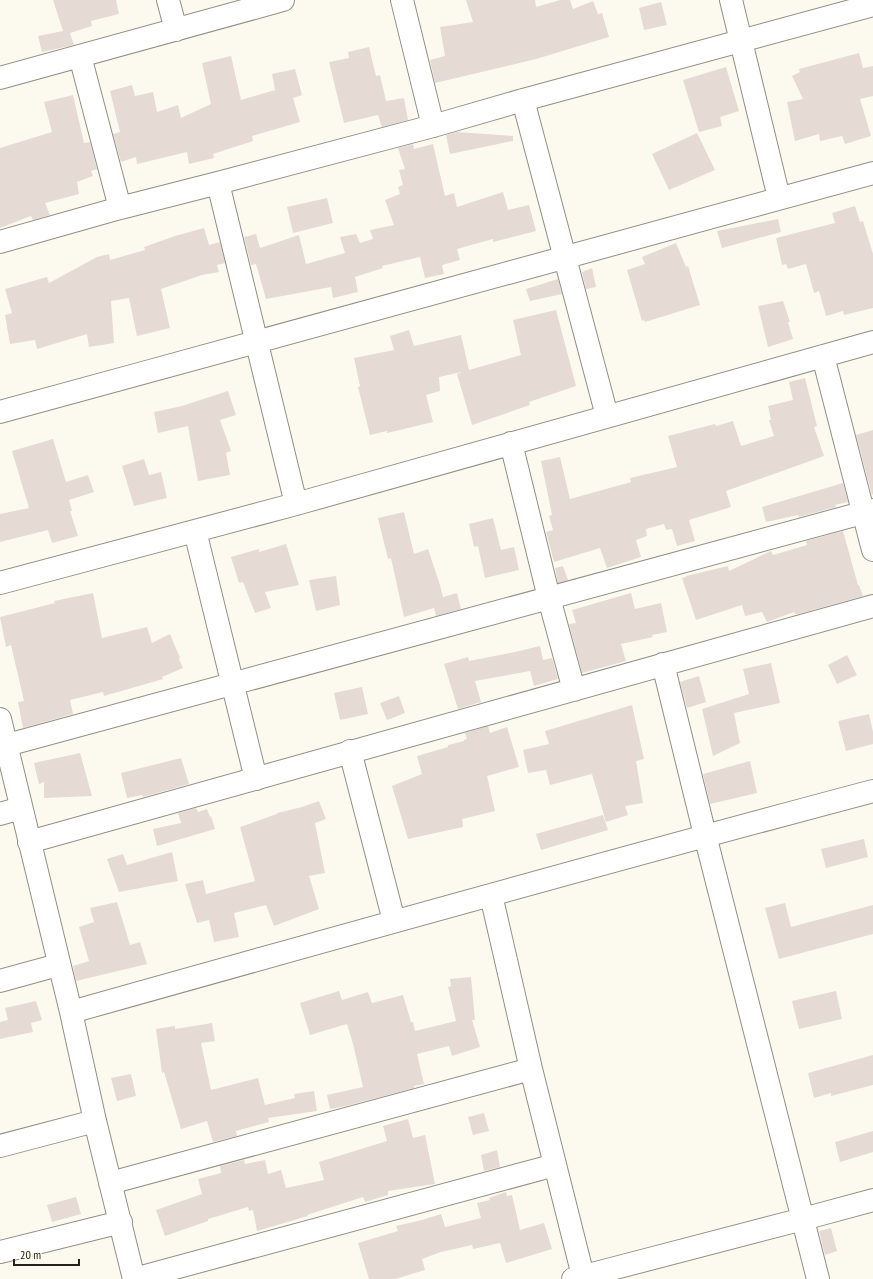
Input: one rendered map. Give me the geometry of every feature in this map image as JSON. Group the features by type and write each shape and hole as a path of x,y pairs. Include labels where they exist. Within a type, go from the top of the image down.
{"street":[{"path":"168,0 176,30"},
{"path":"0,78 283,0"},
{"path":"402,0 434,126"},
{"path":"731,0 779,198"},
{"path":"0,242 120,208 218,184 434,126 523,100 873,5"},
{"path":"80,56 120,208"},
{"path":"523,100 607,416"},
{"path":"0,412 565,256 873,173"},
{"path":"218,184 296,504"},
{"path":"0,583 296,504 873,342"},
{"path":"823,356 868,511 873,550"},
{"path":"511,443 549,598 574,690"},
{"path":"7,746 868,511"},
{"path":"195,531 234,684 256,779"},
{"path":"29,842 873,606"},
{"path":"663,664 818,1279"},
{"path":"0,719 134,1279 555,1165"},
{"path":"350,751 394,921"},
{"path":"71,1012 491,894 873,790"},
{"path":"0,814 21,808"},
{"path":"491,894 531,1069 555,1165 578,1278 873,1200"},
{"path":"0,981 58,965"},
{"path":"110,1183 531,1069"},
{"path":"0,1146 95,1121"},
{"path":"0,1252 121,1222"}],"building":[{"path":"53,0 116,0 119,14 91,21 92,26 70,33 74,45 42,52 38,36 63,31"},
{"path":"466,0 535,0 536,7 560,0 570,0 573,9 593,1 598,14 602,13 609,37 536,59 435,83 430,60 445,56 440,27 473,22"},
{"path":"661,2 667,25 644,30 639,8"},
{"path":"369,47 376,76 380,75 386,101 404,98 408,120 382,127 378,115 344,123 329,62 349,58 348,52"},
{"path":"859,53 863,68 873,66 873,96 860,99 871,136 845,144 842,136 820,141 819,134 795,141 787,102 803,99 792,76 800,72 799,69"},
{"path":"231,56 241,100 275,90 272,74 295,69 302,95 293,98 300,122 252,136 253,141 213,154 214,158 189,164 187,152 137,164 136,157 121,162 113,134 120,132 110,91 132,85 135,96 153,92 157,112 178,105 181,118 211,104 202,63"},
{"path":"726,67 739,111 720,117 722,126 699,132 683,80"},
{"path":"73,95 84,143 90,142 97,169 91,171 93,176 77,182 79,194 45,203 50,215 33,220 31,216 0,228 0,148 52,132 44,102"},
{"path":"457,132 513,136 513,141 450,154 446,135"},
{"path":"697,133 715,170 669,190 652,154"},
{"path":"413,144 414,149 433,144 445,196 454,193 457,207 503,192 508,210 529,205 536,231 493,242 493,239 457,249 460,260 442,265 444,274 425,278 420,257 382,266 383,268 355,277 358,292 333,298 331,287 266,299 256,264 251,265 244,237 256,234 260,248 299,235 306,264 345,253 340,237 356,234 360,243 373,239 370,230 394,225 385,200 400,194 398,187 403,185 399,170 405,169 398,148"},
{"path":"327,198 333,223 293,233 287,207"},
{"path":"855,206 860,222 863,221 873,254 873,308 844,315 843,311 826,316 819,291 814,293 806,264 788,269 786,264 782,265 776,238 835,223 832,213"},
{"path":"778,219 781,232 722,248 717,231"},
{"path":"204,228 209,245 220,242 225,263 217,265 219,272 202,275 161,289 170,328 137,336 129,298 111,301 114,343 89,347 87,334 37,349 35,340 10,344 5,315 12,313 5,289 47,277 49,283 97,257 109,254 110,260 145,250 144,247"},
{"path":"676,243 686,267 688,266 700,305 645,322 644,320 642,321 627,270 645,264 642,257"},
{"path":"592,268 596,287 586,289 582,272"},
{"path":"558,279 562,294 530,301 526,289"},
{"path":"783,301 790,322 788,322 793,339 768,347 758,306"},
{"path":"556,310 576,386 529,402 530,405 472,425 457,374 462,372 439,377 440,391 426,395 433,422 387,433 387,431 370,435 358,387 360,386 354,358 394,350 390,336 409,330 414,346 461,335 469,370 521,355 513,320"},
{"path":"805,378 817,426 814,427 824,456 726,491 731,507 689,520 695,541 677,546 672,529 666,530 664,524 646,529 647,536 636,540 641,557 607,568 600,548 554,562 546,532 553,530 549,516 552,515 541,461 560,457 570,499 631,482 630,478 677,467 668,436 733,421 741,446 774,436 769,420 771,420 768,406 793,400 789,382"},
{"path":"228,391 236,415 220,420 231,451 226,453 230,475 198,481 188,426 158,433 154,412 182,406"},
{"path":"873,430 873,494 872,495 856,435"},
{"path":"53,439 66,482 88,475 94,492 69,500 72,511 70,511 78,536 52,543 48,530 0,542 0,514 29,508 12,451"},
{"path":"144,459 149,475 161,472 167,498 134,506 122,466"},
{"path":"843,483 848,502 835,505 836,507 799,517 798,515 766,522 762,507"},
{"path":"404,512 414,554 428,549 443,597 457,593 461,609 436,616 434,608 404,617 391,558 388,559 378,518"},
{"path":"493,518 501,550 514,547 519,570 485,578 478,546 474,547 469,524"},
{"path":"843,531 858,585 863,596 798,614 794,612 767,622 762,612 745,616 742,605 696,620 682,578 728,566 729,571 771,551 773,555 807,545 806,541"},
{"path":"286,544 299,585 265,592 271,608 255,613 243,582 239,583 231,557 259,549 259,552"},
{"path":"563,566 568,580 558,583 555,568"},
{"path":"336,576 340,605 316,611 309,580"},
{"path":"93,593 102,638 147,627 152,643 170,634 183,668 162,677 163,679 104,696 103,692 70,700 73,714 23,728 18,702 24,701 11,645 6,647 0,617 55,603 54,601"},
{"path":"631,593 635,609 661,603 667,632 652,635 653,637 621,644 626,661 582,673 569,624 576,623 572,610"},
{"path":"540,646 543,660 552,658 558,679 534,686 530,671 475,681 481,702 458,709 444,664 468,657 469,661"},
{"path":"847,655 857,675 837,684 828,665"},
{"path":"771,663 780,703 734,713 740,743 713,756 702,709 749,694 743,669"},
{"path":"699,676 706,702 687,708 680,682"},
{"path":"362,687 368,714 340,720 334,693"},
{"path":"399,696 405,713 387,720 380,703"},
{"path":"632,705 644,759 636,761 643,803 625,806 628,815 606,822 592,774 550,785 546,770 528,773 523,750 549,744 545,731"},
{"path":"869,714 873,732 873,744 846,751 838,721"},
{"path":"488,726 490,733 507,727 519,767 487,776 495,811 462,819 463,827 408,839 392,786 422,774 417,756 464,741 467,739 465,733"},
{"path":"80,753 92,796 44,798 44,782 39,784 34,763"},
{"path":"181,758 189,784 143,797 142,795 127,798 121,773"},
{"path":"750,761 757,793 710,804 703,774"},
{"path":"319,801 326,819 315,823 325,873 309,876 319,909 274,926 266,905 234,913 239,937 214,942 209,920 197,923 185,884 203,880 206,894 255,881 240,827 277,813"},
{"path":"196,808 198,812 207,809 215,829 157,846 153,829 181,823 178,813"},
{"path":"603,815 608,830 541,850 536,834"},
{"path":"864,839 868,857 826,868 821,849"},
{"path":"172,852 178,881 119,892 107,859 123,854 127,865"},
{"path":"117,902 130,945 140,942 147,964 76,981 73,966 89,961 79,927 94,922 90,908"},
{"path":"785,903 791,927 873,905 873,934 779,959 765,908"},
{"path":"471,977 475,1020 472,1020 480,1047 452,1056 449,1046 417,1054 424,1084 414,1086 414,1088 330,1109 327,1095 363,1087 353,1044 347,1024 310,1035 300,1003 339,991 342,1000 368,992 372,1003 403,995 415,1031 456,1021 448,987 451,986 450,979"},
{"path":"836,991 842,1019 799,1029 792,1001"},
{"path":"36,1001 42,1020 31,1023 33,1032 0,1039 0,1022 8,1020 5,1008"},
{"path":"212,1023 215,1041 201,1043 211,1090 258,1078 265,1105 295,1098 294,1094 314,1091 317,1111 268,1118 269,1122 236,1131 237,1136 213,1142 207,1121 181,1129 164,1072 162,1073 156,1029 175,1026 175,1029"},
{"path":"873,1055 873,1085 831,1096 831,1093 814,1098 808,1073"},
{"path":"131,1074 136,1096 117,1101 111,1078"},
{"path":"484,1113 489,1131 473,1135 468,1117"},
{"path":"408,1119 413,1138 425,1135 435,1184 388,1191 388,1195 365,1202 363,1197 307,1215 308,1216 257,1231 253,1210 249,1211 248,1207 208,1219 208,1221 165,1236 156,1210 202,1194 198,1179 221,1173 220,1166 244,1160 245,1164 265,1160 268,1174 281,1170 286,1188 324,1180 319,1162 387,1141 383,1126"},
{"path":"873,1131 873,1152 840,1162 835,1142"},
{"path":"497,1150 500,1167 484,1171 481,1155"},
{"path":"506,1192 507,1196 512,1195 520,1230 544,1223 552,1249 506,1263 500,1243 473,1249 472,1245 441,1252 422,1259 425,1270 395,1279 369,1279 358,1243 398,1231 396,1226 441,1214 445,1227 481,1218 477,1203 490,1200 489,1198"},
{"path":"76,1197 81,1214 52,1222 47,1205"},
{"path":"831,1228 837,1251 825,1255 819,1231"}]}
